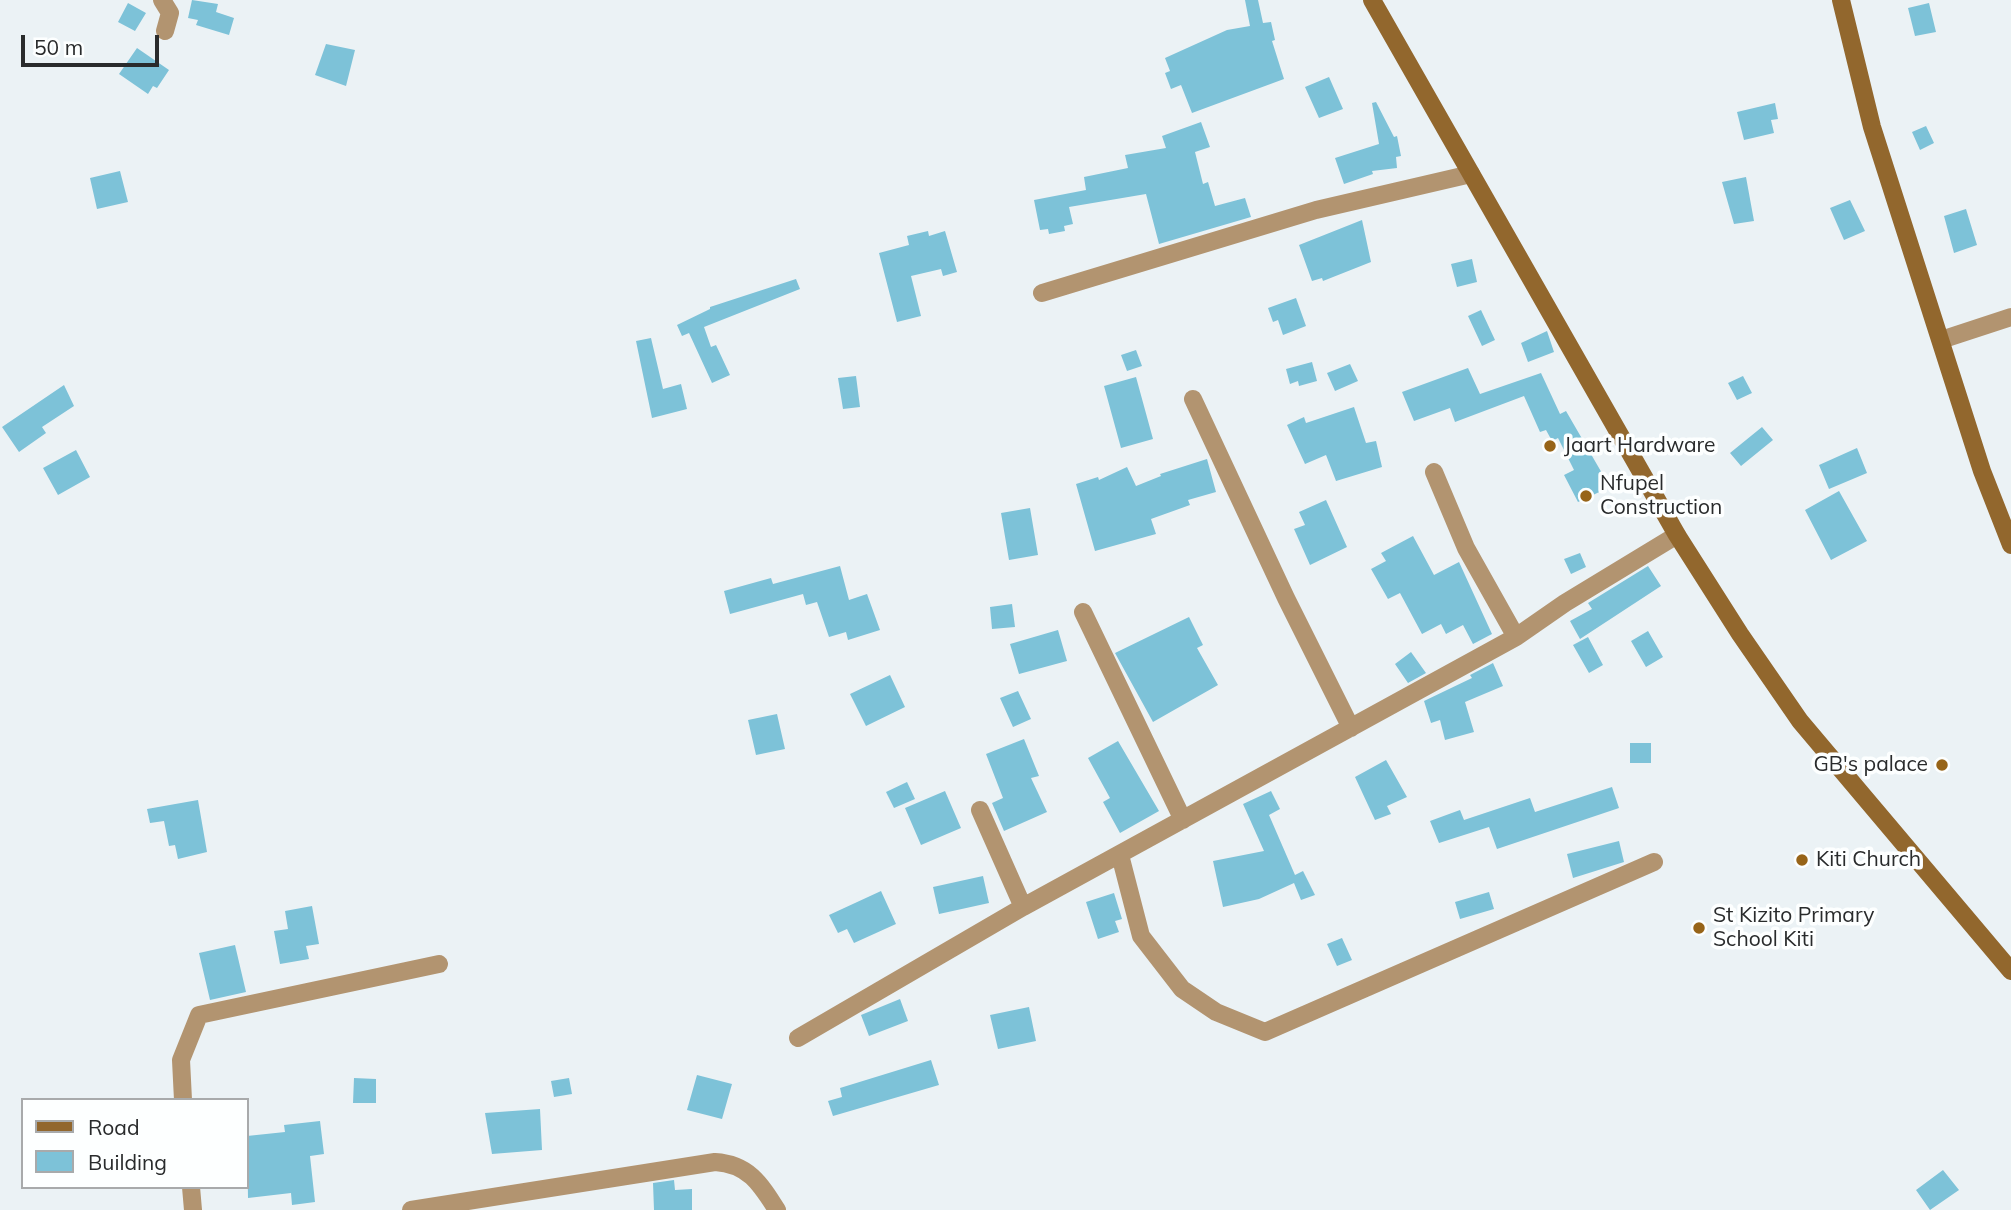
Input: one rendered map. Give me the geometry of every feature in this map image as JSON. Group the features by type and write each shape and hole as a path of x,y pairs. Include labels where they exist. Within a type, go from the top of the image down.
{"street":[{"path":"163,0 170,13 165,31"},
{"path":"1373,0 1677,535 1800,721 2011,971"},
{"path":"1841,0 1872,127 1982,471 2011,545"},
{"path":"1042,293 1316,210 1471,174"},
{"path":"1941,340 2011,317"},
{"path":"1193,399 1286,598 1351,728"},
{"path":"1434,472 1466,548 1517,638"},
{"path":"798,1038 1023,906 1517,638 1565,603 1677,535"},
{"path":"1083,612 1183,820"},
{"path":"980,810 1023,906"},
{"path":"1120,855 1141,936 1182,989 1216,1012 1265,1032 1654,862"},
{"path":"183,1098 181,1060 199,1015 439,964"},
{"path":"411,1210 715,1162 735,1163 748,1173 777,1210"},
{"path":"191,1189 193,1210"}],"building":[{"path":"192,0 218,4 216,12 234,18 229,35 196,25 198,20 188,18"},
{"path":"1245,0 1258,0 1263,23 1271,22 1275,40 1272,41 1284,79 1192,113 1181,85 1171,89 1165,73 1170,71 1165,58 1227,30 1250,26"},
{"path":"128,3 146,13 135,31 118,22"},
{"path":"1929,3 1936,32 1915,36 1908,8"},
{"path":"326,44 355,50 346,86 315,75"},
{"path":"137,48 169,70 157,88 153,86 148,94 119,74"},
{"path":"1329,77 1343,109 1319,118 1305,87"},
{"path":"1376,102 1394,137 1397,136 1401,156 1396,157 1397,168 1372,171 1373,174 1344,184 1335,158 1379,144 1372,103"},
{"path":"1775,103 1778,119 1771,120 1774,133 1744,140 1737,112"},
{"path":"1201,122 1210,147 1195,152 1203,184 1208,182 1215,206 1245,198 1251,217 1159,244 1146,194 1069,207 1073,224 1064,226 1065,231 1049,234 1048,229 1040,230 1034,200 1086,190 1084,177 1128,168 1125,155 1166,148 1162,136"},
{"path":"1926,126 1934,143 1920,150 1912,132"},
{"path":"120,171 128,202 97,209 90,178"},
{"path":"1746,177 1754,221 1734,224 1722,182"},
{"path":"1850,200 1865,231 1844,240 1830,208"},
{"path":"1966,209 1977,245 1954,253 1944,216"},
{"path":"1362,220 1371,262 1323,281 1322,278 1312,281 1299,245"},
{"path":"928,231 929,236 945,231 957,272 943,276 941,269 911,276 921,316 897,322 879,253 909,245 907,236"},
{"path":"1472,259 1477,282 1457,287 1451,264"},
{"path":"796,279 800,289 704,327 711,347 716,345 730,375 712,383 689,333 682,336 677,325 710,307"},
{"path":"1296,298 1306,326 1283,335 1278,320 1273,322 1268,308"},
{"path":"1481,310 1495,340 1482,346 1468,316"},
{"path":"1547,331 1554,352 1528,362 1521,343"},
{"path":"651,338 663,389 681,384 687,409 652,418 636,341"},
{"path":"1136,350 1142,366 1127,371 1121,355"},
{"path":"1312,362 1317,381 1299,386 1298,381 1290,384 1286,369"},
{"path":"1350,364 1358,381 1335,391 1327,373"},
{"path":"1468,368 1480,394 1541,373 1560,414 1566,411 1610,487 1578,502 1564,475 1574,470 1558,438 1552,441 1546,430 1540,432 1524,396 1455,422 1450,408 1414,421 1402,392"},
{"path":"856,376 860,407 843,409 838,378"},
{"path":"1743,376 1752,393 1737,400 1728,383"},
{"path":"1136,377 1153,439 1121,448 1104,386"},
{"path":"64,385 74,406 42,427 46,433 19,452 2,427"},
{"path":"1354,407 1366,443 1376,441 1382,467 1336,481 1326,455 1305,464 1287,425 1304,417 1306,423"},
{"path":"1762,427 1773,440 1741,466 1730,453"},
{"path":"1857,448 1867,473 1829,489 1819,465"},
{"path":"76,450 90,477 58,495 43,468"},
{"path":"1207,459 1216,492 1188,500 1190,505 1151,519 1156,534 1095,551 1076,484 1098,477 1099,480 1127,467 1136,486 1161,476 1160,474"},
{"path":"1839,491 1867,541 1831,560 1805,510"},
{"path":"1326,500 1347,547 1310,565 1294,529 1305,525 1299,512"},
{"path":"1030,508 1038,555 1009,560 1001,513"},
{"path":"1413,536 1434,575 1459,562 1492,634 1473,644 1463,625 1446,634 1441,624 1422,634 1400,593 1388,599 1371,569 1386,561 1381,553"},
{"path":"1580,553 1586,567 1571,574 1564,559"},
{"path":"840,566 849,600 867,594 880,630 848,640 846,632 829,637 817,602 806,605 803,594 730,614 724,591 771,578 773,584"},
{"path":"1648,566 1661,586 1580,639 1570,621 1592,609 1588,603"},
{"path":"1012,604 1015,627 992,629 990,607"},
{"path":"1189,617 1203,645 1197,648 1218,685 1153,722 1115,653"},
{"path":"1058,630 1067,661 1019,674 1010,644"},
{"path":"1648,631 1663,657 1646,667 1631,641"},
{"path":"1588,637 1603,665 1589,673 1573,645"},
{"path":"1411,652 1426,673 1408,683 1395,664"},
{"path":"1493,663 1503,686 1465,702 1474,732 1445,740 1440,720 1431,723 1424,701 1472,678 1470,675"},
{"path":"890,675 905,707 866,726 850,694"},
{"path":"1018,691 1031,719 1013,727 1000,698"},
{"path":"777,714 785,749 756,755 748,720"},
{"path":"1024,739 1039,776 1031,778 1047,812 1004,831 992,803 1003,798 986,754"},
{"path":"1118,741 1159,811 1120,833 1103,802 1110,798 1088,758"},
{"path":"1630,743 1651,743 1651,763 1630,763"},
{"path":"1386,760 1407,797 1387,806 1391,814 1375,820 1355,777"},
{"path":"907,782 915,799 894,808 886,792"},
{"path":"1612,787 1619,808 1497,849 1489,827 1439,843 1430,821 1460,810 1464,820 1530,798 1535,812"},
{"path":"945,791 961,828 921,845 905,808"},
{"path":"1271,791 1280,809 1269,815 1295,875 1303,871 1315,895 1301,900 1294,883 1259,899 1223,907 1213,861 1264,851 1243,804"},
{"path":"198,800 207,852 178,859 175,845 169,846 164,821 150,823 147,809"},
{"path":"1619,841 1624,862 1573,878 1567,854"},
{"path":"983,876 989,903 939,914 933,887"},
{"path":"881,891 896,924 854,943 847,929 838,933 829,915"},
{"path":"1489,892 1494,909 1460,919 1455,902"},
{"path":"1114,893 1122,919 1115,921 1119,932 1098,939 1086,902"},
{"path":"312,906 319,944 306,946 309,959 280,964 274,931 288,929 285,911"},
{"path":"1342,938 1352,960 1337,966 1327,944"},
{"path":"235,945 246,992 210,1000 199,953"},
{"path":"900,999 908,1021 869,1036 861,1015"},
{"path":"1029,1007 1036,1041 998,1049 990,1015"},
{"path":"931,1060 939,1085 833,1116 828,1101 842,1097 840,1088"},
{"path":"697,1075 732,1084 722,1119 687,1110"},
{"path":"354,1078 376,1079 376,1103 353,1103"},
{"path":"569,1078 572,1094 554,1097 551,1081"},
{"path":"540,1109 542,1150 492,1154 485,1113"},
{"path":"320,1121 324,1154 310,1156 315,1202 292,1205 291,1193 248,1198 248,1136 285,1132 284,1125"},
{"path":"1943,1170 1959,1190 1930,1210 1916,1190"},
{"path":"674,1180 675,1190 692,1189 692,1210 654,1210 653,1183"}],"place":[{"name":"Jaart Hardware","path":"1550,446"},
{"name":"Nfupel Construction","path":"1586,496"},
{"name":"GB's palace","path":"1942,765"},
{"name":"Kiti Church","path":"1802,860"},
{"name":"St Kizito Primary School Kiti","path":"1699,928"}]}
